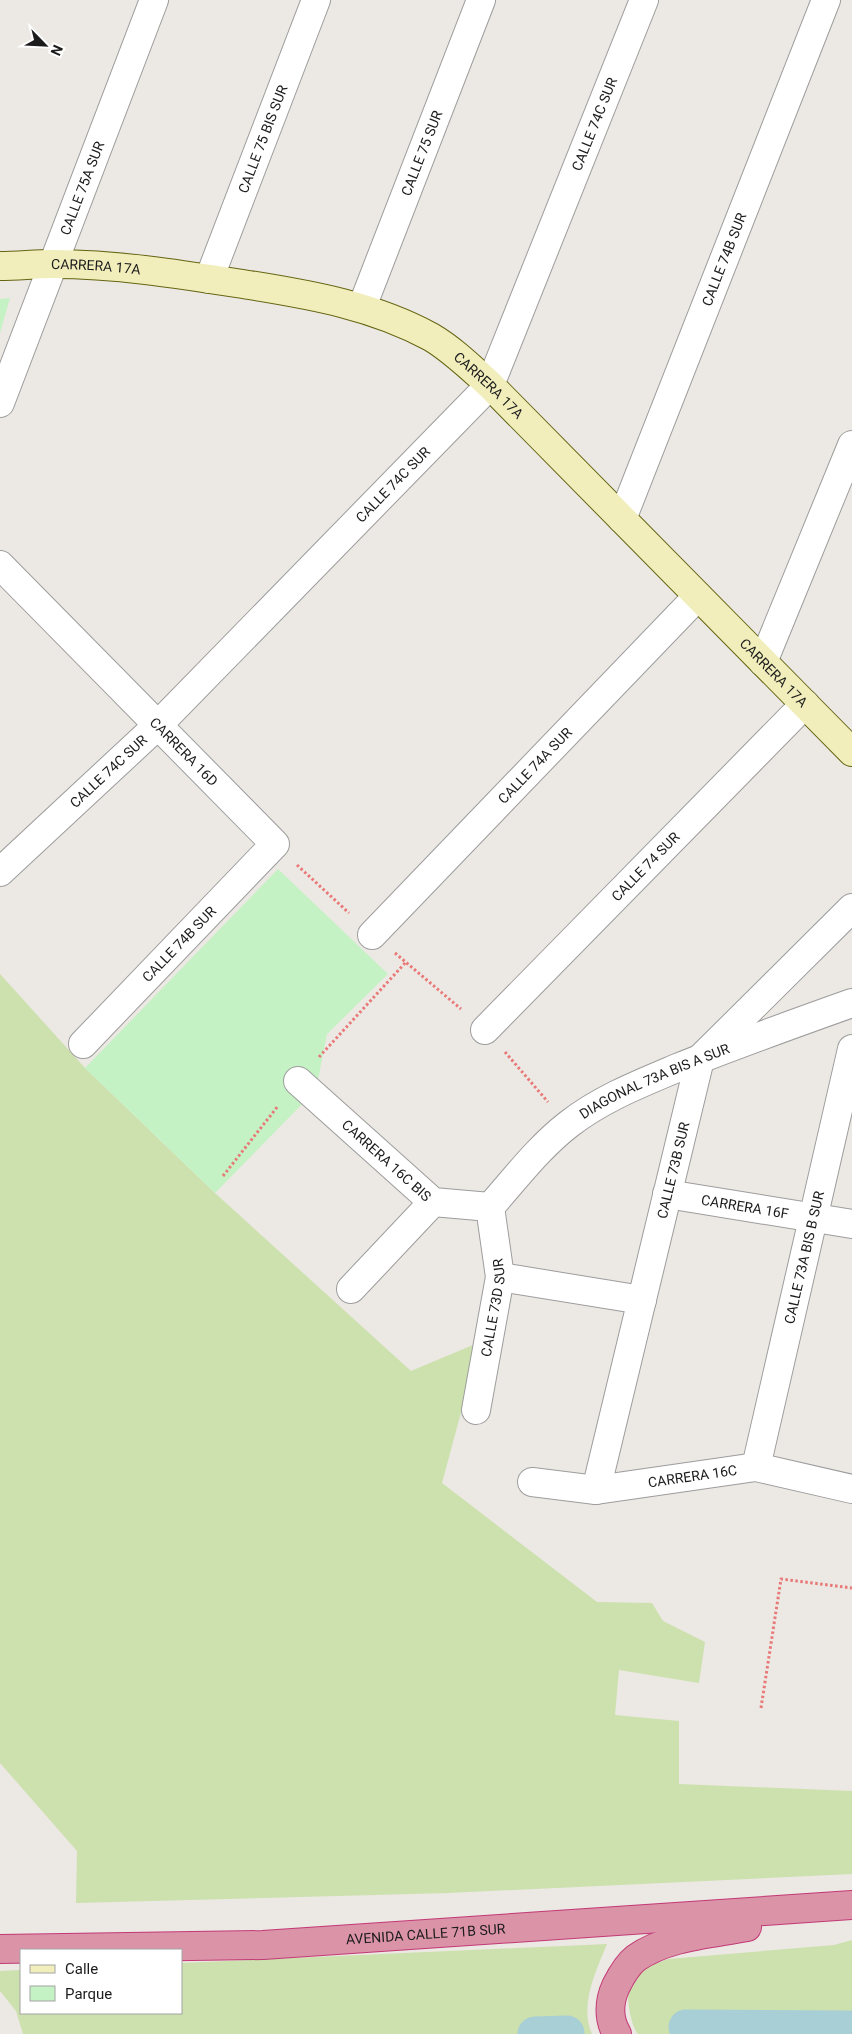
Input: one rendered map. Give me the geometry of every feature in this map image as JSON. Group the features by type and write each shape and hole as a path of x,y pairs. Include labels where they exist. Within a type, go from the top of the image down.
{"highway":[{"name":"AVENIDA CALLE 71B SUR","path":"0,1949 263,1945 852,1906"},
{"path":"616,2034 610,2010 612,1995 623,1973 636,1958 679,1940 852,1906"}],"street":[{"name":"CALLE 75A SUR","path":"0,403 154,0"},
{"name":"CALLE 75 BIS SUR","path":"209,279 316,0"},
{"name":"CALLE 75 SUR","path":"362,308 482,0"},
{"name":"CALLE 74C SUR","path":"0,872 158,725 490,385 644,0"},
{"name":"CALLE 74B SUR","path":"622,518 826,0"},
{"name":"CARRERA 17A","path":"0,266 53,264 123,268 209,279 320,297 362,308 432,338 490,385 852,752"},
{"path":"763,662 852,445"},
{"name":"CARRERA 16D","path":"0,565 275,844"},
{"name":"CALLE 74A SUR","path":"372,935 698,596"},
{"name":"CALLE 74 SUR","path":"485,1030 805,704"},
{"name":"CALLE 74B SUR","path":"83,1044 275,844"},
{"path":"700,1059 852,908"},
{"name":"DIAGONAL 73A BIS A SUR","path":"490,1207 547,1144 568,1125 598,1104 628,1088 700,1059 852,1003"},
{"name":"CALLE 73A BIS B SUR","path":"756,1467 852,1048"},
{"name":"CALLE 73B SUR","path":"596,1490 700,1059"},
{"name":"CARRERA 16C BIS","path":"298,1080 433,1202 490,1207"},
{"name":"CARRERA 16F","path":"667,1194 852,1224"},
{"path":"351,1289 433,1202"},
{"name":"CALLE 73D SUR","path":"476,1410 500,1277 490,1207"},
{"path":"500,1277 642,1300"},
{"name":"CARRERA 16C","path":"532,1482 596,1490 756,1467 852,1489"}],"path":[{"path":"275,844 372,935"},
{"path":"761,1708 781,1578 852,1588"}],"green space":[{"path":"10,298 0,333 0,299"},
{"path":"278,869 388,974 327,1034 316,1090 215,1193 85,1068"},
{"path":"0,974 85,1068 215,1193 411,1371 480,1342 442,1483 597,1602 652,1603 663,1621 705,1642 699,1683 619,1670 615,1715 679,1721 679,1784 852,1791 852,1874 448,1893 76,1903 77,1851 0,1763"},
{"path":"852,1940 852,2034 638,2034 635,2030 631,2019 628,1993 639,1970 668,1959 834,1945"},
{"path":"607,1944 590,1988 588,2000 588,2023 592,2034 23,2034 16,2011 0,1991 0,1971 20,1970 20,2014 182,2014 182,1963"}],"waterway":[{"path":"686,2027 852,2028"},
{"path":"535,2034 567,2033"}]}
